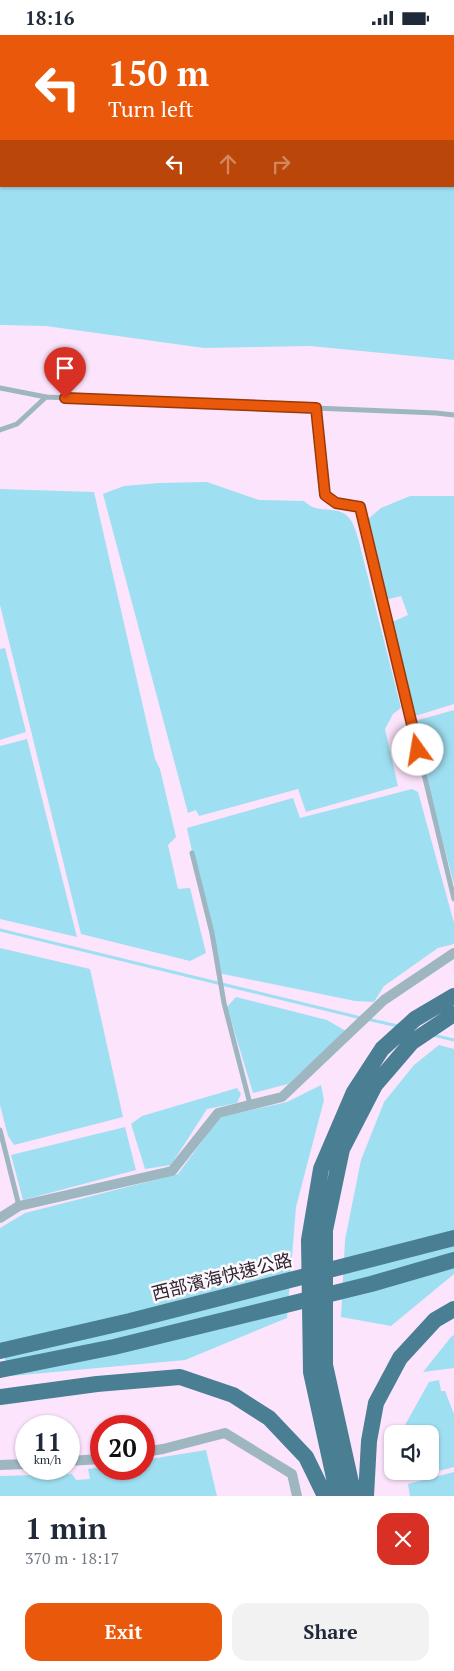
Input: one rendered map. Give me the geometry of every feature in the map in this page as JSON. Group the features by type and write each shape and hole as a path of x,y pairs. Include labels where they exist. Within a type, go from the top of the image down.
{"highway":[{"path":"338,1496 311,1372 309,1240 321,1169 354,1092 382,1049 415,1019 454,997"},
{"path":"354,1496 325,1365 325,1230 342,1149 375,1085 412,1042 454,1013"},
{"name":"西部濱海快速公路","path":"0,1351 140,1318 454,1238"},
{"path":"0,1370 114,1347 371,1284 454,1260"},
{"path":"366,1496 369,1441 376,1403 400,1358 435,1320 454,1309"},
{"path":"0,1397 97,1384 180,1377 233,1395 269,1418 306,1457 325,1496"}],"street":[{"path":"0,1218 19,1206 172,1171 218,1113 282,1097 384,1000 454,953"},
{"path":"155,1450 225,1433 292,1474 297,1496"},
{"path":"0,1465 15,1464"}],"lane":[{"path":"0,388 46,397 454,415"},
{"path":"0,430 17,424 46,397"},
{"path":"316,408 325,495 336,503 360,507 454,899"},
{"path":"192,853 212,933 224,1003 250,1105"},
{"path":"0,1130 19,1206"}],"water":[{"path":"0,187 454,187 454,360 310,346 204,348 46,326 0,325"},
{"path":"207,482 259,500 304,501 315,508 334,510 345,514 351,521 358,538 401,708 393,714 385,729 398,786 306,812 298,789 199,816 196,810 188,813 103,494 124,486"},
{"path":"0,489 94,492 155,759 160,769 176,837 168,845 178,889 190,888 206,953 190,961 81,934 0,605"},
{"path":"410,496 454,496 454,704 412,717 390,623 408,615 401,596 385,600 368,519 381,508"},
{"path":"5,648 26,732 0,740 0,649"},
{"path":"454,710 454,884 414,732 415,721"},
{"path":"27,739 77,937 0,919 0,746"},
{"path":"412,789 418,792 454,923 454,944 438,948 384,986 374,1002 355,1001 218,973 187,828 293,798 300,818"},
{"path":"0,948 90,969 123,1117 14,1145 8,1136 0,1105"},
{"path":"236,997 327,1020 346,1031 288,1084 253,1093 227,1007"},
{"path":"439,1045 454,1049 454,1274 391,1326 341,1317 345,1240 361,1160 384,1102 414,1065"},
{"path":"321,1085 324,1100 296,1207 287,1318 185,1360 11,1376 0,1346 0,1228 25,1213 178,1174 220,1117 287,1102"},
{"path":"237,1088 241,1094 237,1103 207,1109 171,1165 145,1169 131,1124 142,1116"},
{"path":"125,1127 136,1170 23,1200 11,1155"},
{"path":"454,1335 454,1368 423,1372 451,1337"},
{"path":"439,1380 441,1391 445,1391 454,1414 454,1467 439,1471 439,1425 405,1425 429,1382"},
{"path":"206,1450 217,1496 0,1496 0,1476 15,1476 15,1480 155,1480 155,1458"},
{"path":"454,1472 454,1496 410,1496 408,1484 423,1480 439,1480 439,1476"}],"waterway":[{"path":"0,930 361,1018"},
{"path":"367,1019 398,1026"},
{"path":"433,1035 454,1040"}],"route":[{"path":"65,398 316,408 325,495 336,503 360,507 418,750"}]}
